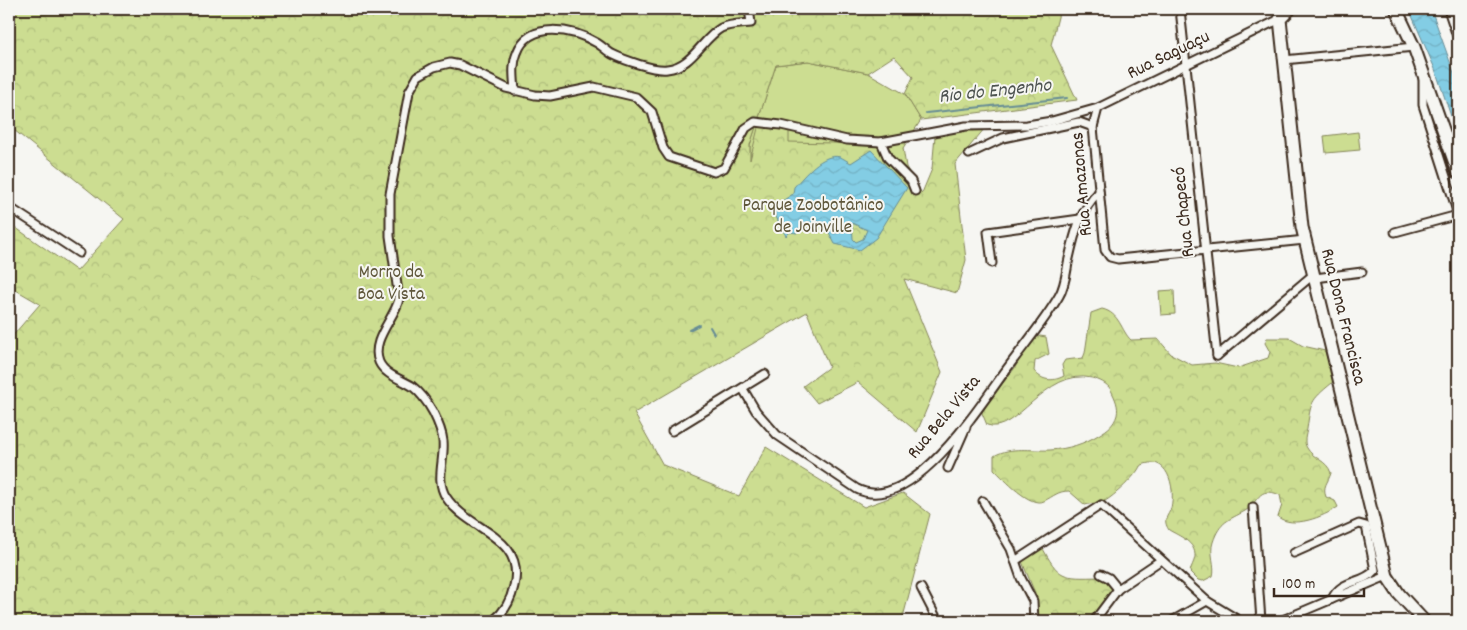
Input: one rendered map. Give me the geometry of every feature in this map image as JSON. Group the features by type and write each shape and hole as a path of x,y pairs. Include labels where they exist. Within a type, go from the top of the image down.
{"main road":[{"path":"1280,19 1290,9"},
{"path":"1396,9 1414,46 1458,172"},
{"path":"1450,9 1458,33"},
{"name":"Rua Dona Francisca","path":"1280,19 1296,182 1305,240 1387,576 1399,594 1424,621"}],"street":[{"path":"515,91 514,63 517,53 530,35 539,32 558,31 582,36 613,54 656,68 667,69 688,60 724,27 751,23 749,9"},
{"name":"Rua Chapecó","path":"1180,9 1217,356 1314,276"},
{"name":"Rua Saguaçu","path":"1072,120 1280,19"},
{"path":"1284,60 1414,46"},
{"path":"493,621 499,616 511,597 516,576 515,560 506,547 452,504 445,494 441,473 443,441 436,418 418,391 383,368 377,353 382,335 397,308 399,299 390,236 389,211 404,113 413,83 425,71 450,63 469,68 500,86 515,91 550,96 594,87 636,96 652,112 663,148 669,157 714,172 724,168 746,128 755,122 781,125 847,140 881,142 966,126 1027,125 1072,120 1093,127"},
{"path":"1395,232 1458,215 1423,105 1424,75"},
{"name":"Rua Amazonas","path":"1098,108 1093,127 1105,250 1110,257 1118,259 1206,250"},
{"path":"969,154 997,140 1035,132 1072,120"},
{"path":"1035,132 1040,123"},
{"path":"1027,125 1035,132"},
{"path":"881,142 888,158 911,181 915,191"},
{"name":"Rua Bela Vista","path":"743,389 756,411 776,435 865,493 889,490 918,475 940,456 969,420 1059,295 1080,219 1086,207 1099,192"},
{"path":"9,207 79,254"},
{"path":"992,263 988,232 1080,219"},
{"path":"1206,250 1305,240"},
{"path":"1314,276 1362,272"},
{"path":"672,431 765,374"},
{"path":"948,468 969,420"},
{"path":"983,501 1004,534 1033,601 1034,621"},
{"path":"1015,561 1101,505 1207,601 1240,621"},
{"path":"1253,507 1261,621"},
{"path":"1294,553 1359,524 1366,526 1375,570 1368,576 1340,587 1332,599"},
{"path":"1094,621 1118,589 1161,560"},
{"path":"1101,574 1108,578 1118,589"},
{"path":"1280,621 1387,576"},
{"path":"921,588 938,621"},
{"path":"1172,621 1207,601"}],"green space":[{"name":"Morro da Boa Vista","path":"9,9 1060,9 1051,45 1077,100 921,120 905,94 913,77 894,56 868,73 808,61 776,65 750,145 750,160 758,128 768,125 789,128 789,142 879,144 922,193 932,169 935,136 965,129 985,128 955,164 966,260 957,293 904,279 942,372 917,432 858,382 817,403 803,386 829,367 807,312 634,413 663,465 739,496 766,447 864,507 903,493 930,514 902,621 9,621 9,340 40,304 9,286 9,223 77,271 124,219 9,126"},
{"path":"808,61 868,73 905,94 921,120 903,148 906,167 925,199 750,189 750,145 776,65"},
{"path":"1358,132 1360,150 1326,153 1324,136"},
{"path":"1174,290 1175,314 1161,315 1159,291"},
{"path":"1102,309 1113,314 1131,340 1158,339 1171,354 1192,365 1215,363 1238,368 1268,358 1270,352 1265,343 1267,338 1289,338 1303,346 1325,351 1333,378 1332,383 1315,398 1311,407 1305,443 1310,452 1329,469 1331,473 1325,487 1325,493 1326,497 1335,501 1338,507 1316,518 1292,522 1278,517 1282,505 1280,495 1267,492 1259,496 1250,508 1222,525 1212,546 1213,576 1203,581 1198,580 1190,572 1195,557 1193,547 1186,540 1169,530 1167,526 1166,518 1171,508 1172,500 1171,482 1168,474 1157,464 1149,463 1140,466 1119,491 1105,501 1085,505 1069,491 1038,502 1025,497 994,469 994,456 1014,450 1063,448 1094,438 1110,426 1117,415 1117,405 1111,390 1103,382 1092,378 1075,377 1060,382 1009,421 998,426 987,425 982,413 983,408 1014,369 1031,341 1040,336 1046,337 1049,354 1035,361 1034,371 1048,380 1064,376 1062,365 1065,360 1083,358 1091,313"},
{"path":"1041,545 1052,564 1063,574 1077,577 1100,577 1113,588 1089,621 1039,621 1037,598 1021,559"}],"water":[{"path":"1409,9 1431,9 1458,84 1458,137 1435,69"},
{"path":"871,150 907,188 876,238 860,250 835,244 824,223 810,223 797,229 797,233 790,232 786,236 773,207 793,194 794,187 808,171 821,161 834,156 851,163","holes":["852,223 867,230 863,239 856,242 853,239"]}],"waterway":[{"name":"Rio do Engenho","path":"926,113 1067,98"},
{"path":"689,330 699,325"},
{"path":"710,327 714,334"}],"park label":[{"name":"Parque Zoobotânico de Joinville","path":"813,217"}]}
